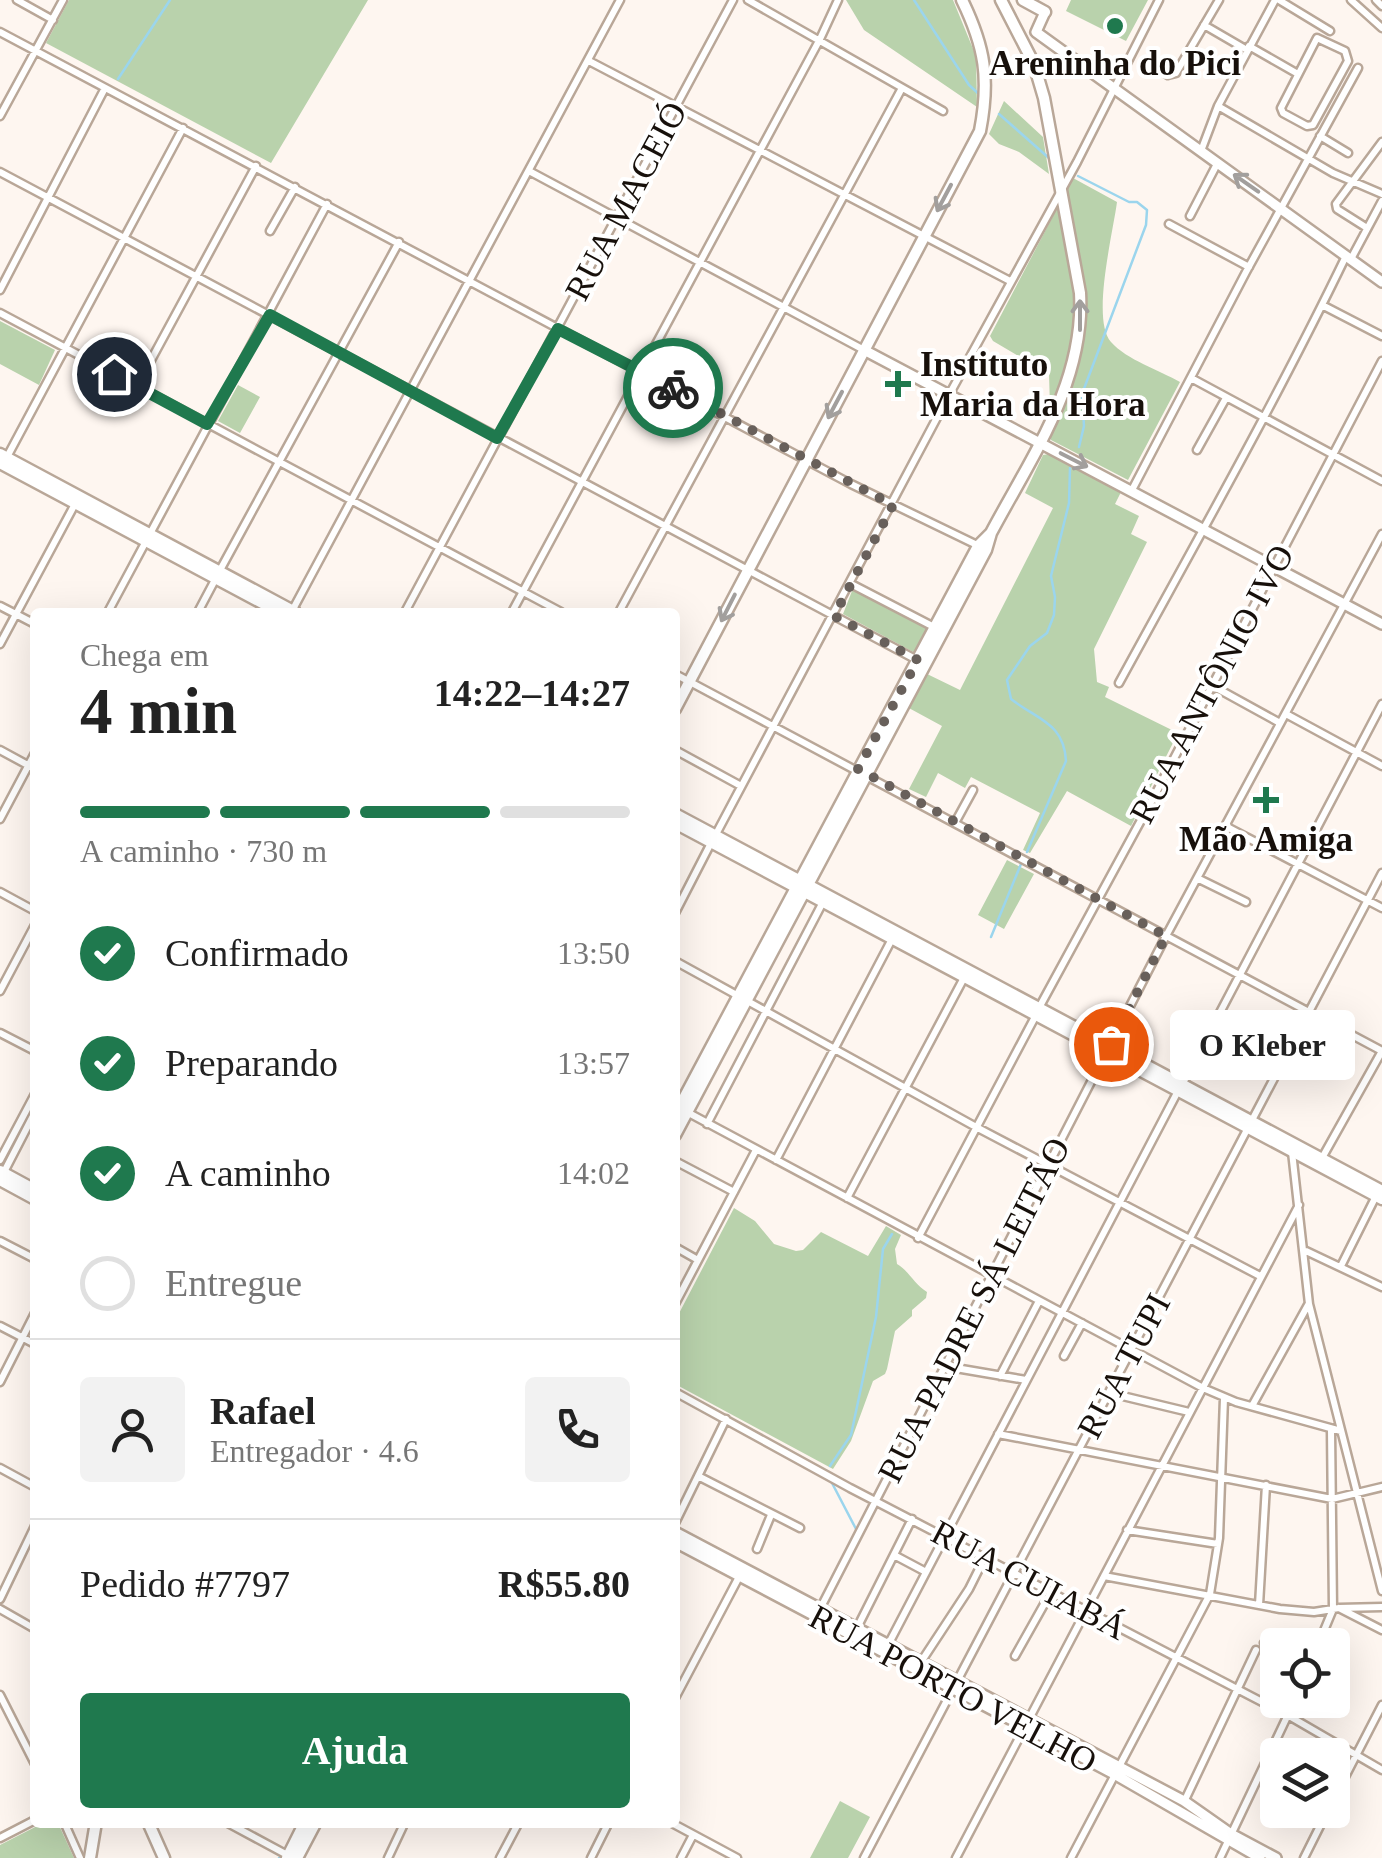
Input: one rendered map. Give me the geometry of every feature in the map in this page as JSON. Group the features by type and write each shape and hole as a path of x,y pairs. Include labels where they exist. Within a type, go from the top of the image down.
{"main road":[{"path":"680,700 980,130 987,80 978,33 962,0"},
{"path":"939,629 986,550 1074,366 1081,320 1072,238 1044,98 1026,47 1001,0"},
{"path":"1023,0 1045,12 1036,32 1216,166 1382,282"},
{"path":"864,350 1382,624"},
{"path":"2,462 75,504 147,538"},
{"path":"2,462 285,608"},
{"path":"680,1108 922,662 978,546 992,532"},
{"path":"217,575 272,608"},
{"path":"680,817 713,839 1250,1125 1322,1158 1380,1195"},
{"path":"680,826 713,839"},
{"path":"801,885 822,902 966,974"},
{"path":"1250,1125 1292,1152 1380,1195"},
{"path":"1,1176 30,1188"},
{"path":"1,1176 30,1196"},
{"name":"RUA PORTO VELHO","path":"680,1535 742,1572 1182,1806 1230,1838"},
{"name":"RUA PORTO VELHO","path":"680,1544 742,1572"},
{"name":"RUA PORTO VELHO","path":"782,1593 820,1608 955,1684"},
{"path":"90,1858 95,1828"},
{"path":"151,1828 164,1858"},
{"path":"292,1857 304,1828"},
{"path":"292,1857 312,1828"},
{"path":"1230,1838 1260,1858"},
{"path":"1230,1838 1276,1858"}],"street":[{"path":"17,0 53,20"},
{"path":"0,116 63,0"},
{"path":"295,608 620,0"},
{"name":"RUA MACEIÓ","path":"406,608 732,0"},
{"path":"748,0 944,112"},
{"path":"514,608 838,0"},
{"path":"1045,12 1051,0"},
{"path":"680,904 1159,0"},
{"path":"1149,63 1174,74 1219,0"},
{"path":"1201,152 1218,106 1277,0 1330,31"},
{"path":"1350,0 1382,27"},
{"path":"1376,0 1382,6"},
{"path":"1204,25 1298,74"},
{"path":"0,32 806,460 978,546"},
{"path":"1026,47 1036,32"},
{"path":"1317,38 1348,55 1311,126 1282,112 1298,74 1317,38"},
{"path":"589,61 1010,280"},
{"path":"1132,490 1358,68"},
{"path":"0,290 105,88"},
{"path":"621,608 902,88"},
{"path":"1119,684 1382,197 1218,106"},
{"path":"2,462 184,128"},
{"path":"1320,136 1348,153"},
{"path":"1367,228 1336,206 1382,142"},
{"path":"137,386 256,166"},
{"path":"1190,216 1216,166"},
{"path":"0,172 922,662"},
{"path":"529,172 864,350"},
{"path":"270,231 296,187"},
{"path":"110,608 327,204"},
{"path":"1169,224 1249,267"},
{"path":"200,608 399,242"},
{"path":"1322,304 1382,336"},
{"path":"0,313 553,608"},
{"name":"RUA ANTÔNIO IVO","path":"918,1238 1382,362"},
{"path":"1190,378 1382,481"},
{"path":"1198,450 1226,398"},
{"path":"0,644 75,504"},
{"name":"RUA PADRE SÁ LEITÃO","path":"820,1608 1166,936 1382,534"},
{"path":"851,584 939,629"},
{"path":"0,606 30,621"},
{"path":"680,677 1382,1051 1322,1158"},
{"path":"1211,685 1280,723"},
{"path":"888,1644 1382,704"},
{"path":"1286,714 1382,766"},
{"path":"0,750 30,766"},
{"path":"680,753 741,786"},
{"path":"0,819 30,770"},
{"path":"956,821 973,790"},
{"path":"1227,828 1382,908"},
{"name":"RUA TUPI","path":"864,1858 1382,873"},
{"path":"1199,879 1246,902"},
{"path":"680,891 685,894"},
{"path":"0,892 30,907"},
{"path":"707,1124 822,902"},
{"path":"0,991 30,934"},
{"path":"776,1160 892,938"},
{"path":"680,964 976,1127 1260,1276"},
{"path":"847,1198 966,974"},
{"path":"0,1034 30,1049"},
{"path":"0,1160 30,1103"},
{"path":"680,1110 1203,1388 1224,1398 1341,1431"},
{"path":"1,1176 30,1121"},
{"path":"680,1294 756,1150"},
{"path":"1292,1152 1309,1304 1382,1591"},
{"path":"680,1164 734,1192"},
{"path":"1340,1266 1380,1195"},
{"path":"956,1858 1298,1205"},
{"path":"0,1241 30,1256"},
{"path":"680,1250 698,1260"},
{"path":"1305,1251 1382,1287"},
{"path":"1000,1376 1039,1301"},
{"path":"1252,1406 1309,1304"},
{"path":"1064,1356 1082,1322"},
{"path":"0,1382 30,1323"},
{"path":"0,1326 30,1342"},
{"path":"944,1366 1026,1380"},
{"path":"1110,1393 1189,1412"},
{"name":"RUA CUIABÁ","path":"680,1395 1260,1703"},
{"path":"1072,1858 1210,1594 1218,1544 1224,1398"},
{"path":"680,1513 726,1419"},
{"path":"1326,1628 1336,1608 1330,1430"},
{"path":"998,1434 1332,1499 1382,1487"},
{"path":"0,1468 30,1484"},
{"path":"698,1476 800,1528"},
{"path":"1259,1604 1266,1485"},
{"path":"757,1549 771,1515"},
{"path":"857,1628 912,1519"},
{"path":"1127,1530 1218,1544"},
{"path":"0,1599 30,1536"},
{"path":"894,1555 926,1572"},
{"name":"RUA PORTO VELHO","path":"921,1662 986,1557"},
{"path":"680,1689 742,1572"},
{"path":"1104,1576 1314,1612 1382,1608"},
{"path":"1016,1656 1051,1592"},
{"path":"1336,1608 1382,1630"},
{"path":"0,1609 30,1626"},
{"path":"1182,1806 1256,1650"},
{"path":"0,1695 30,1754"},
{"path":"1350,1768 1382,1705"},
{"path":"1220,1858 1288,1718"},
{"name":"RUA CUIABÁ","path":"1292,1718 1382,1770"},
{"path":"0,1838 30,1823"},
{"path":"67,1828 80,1858"},
{"path":"237,1828 292,1857"},
{"path":"388,1858 402,1828"},
{"path":"500,1858 516,1828"},
{"path":"591,1858 607,1828"},
{"path":"680,1828 737,1858"},
{"path":"1304,1858 1319,1828"},
{"path":"681,1858 693,1835"}],"green space":[{"path":"69,0 368,0 271,163 46,43"},
{"path":"846,0 953,0 976,56 977,107 864,30"},
{"name":"Areninha do Pici","path":"1071,0 1148,0 1126,41 1066,11"},
{"path":"1004,101 1043,137 1049,174 989,134"},
{"path":"1073,178 1117,202 1103,296 1105,331 1111,342 1134,359 1180,382 1128,480 1051,440 1049,374 990,336"},
{"path":"0,321 55,350 39,385 0,364"},
{"path":"238,385 260,397 240,433 218,421"},
{"path":"1049,454 1121,492 1115,504 1139,516 1131,534 1147,542 1094,649 1097,682 1109,687 1105,697 1178,733 1131,826 1067,791 1030,853 1023,850 1040,813 971,777 965,788 938,773 926,797 909,789 942,726 907,707 925,673 960,690 1053,508 1025,493 1043,455"},
{"path":"857,590 929,628 919,652 843,614 852,591"},
{"path":"1007,860 1034,874 1004,929 978,915"},
{"path":"734,1208 755,1221 774,1244 796,1251 803,1250 821,1232 868,1256 886,1226 901,1235 895,1249 897,1264 927,1292 926,1298 912,1310 912,1316 895,1331 885,1374 873,1381 851,1441 833,1469 680,1387 680,1311"},
{"path":"840,1801 870,1817 848,1858 810,1858"},
{"path":"33,1828 60,1828 74,1858 0,1858 0,1845"}],"waterway":[{"path":"118,79 170,0"},
{"path":"914,0 969,85 980,95"},
{"path":"999,114 1050,159"},
{"path":"1078,176 1147,210 1146,225 1082,394 1084,426 1079,447"},
{"path":"1027,852 1066,761 1055,730 1011,699 1007,680 1030,646 1047,633 1054,615 1051,576 1069,503 1070,468"},
{"path":"991,937 1021,864"},
{"path":"830,1466 851,1435 876,1317 883,1249 892,1234"},
{"path":"832,1483 856,1529"}],"way so far":[{"path":"673,388 893,505 834,616 918,660 858,769 1166,936 1111,1044"}],"place":[{"name":"Areninha do Pici","path":"1115,26"},
{"name":"Instituto Maria da Hora","path":"898,384"},
{"name":"Mão Amiga","path":"1266,800"},
{"name":"O Kleber","path":"1111,1044"}],"route":[{"path":"114,374 207,424 270,315 497,438 558,329 673,388"}]}
